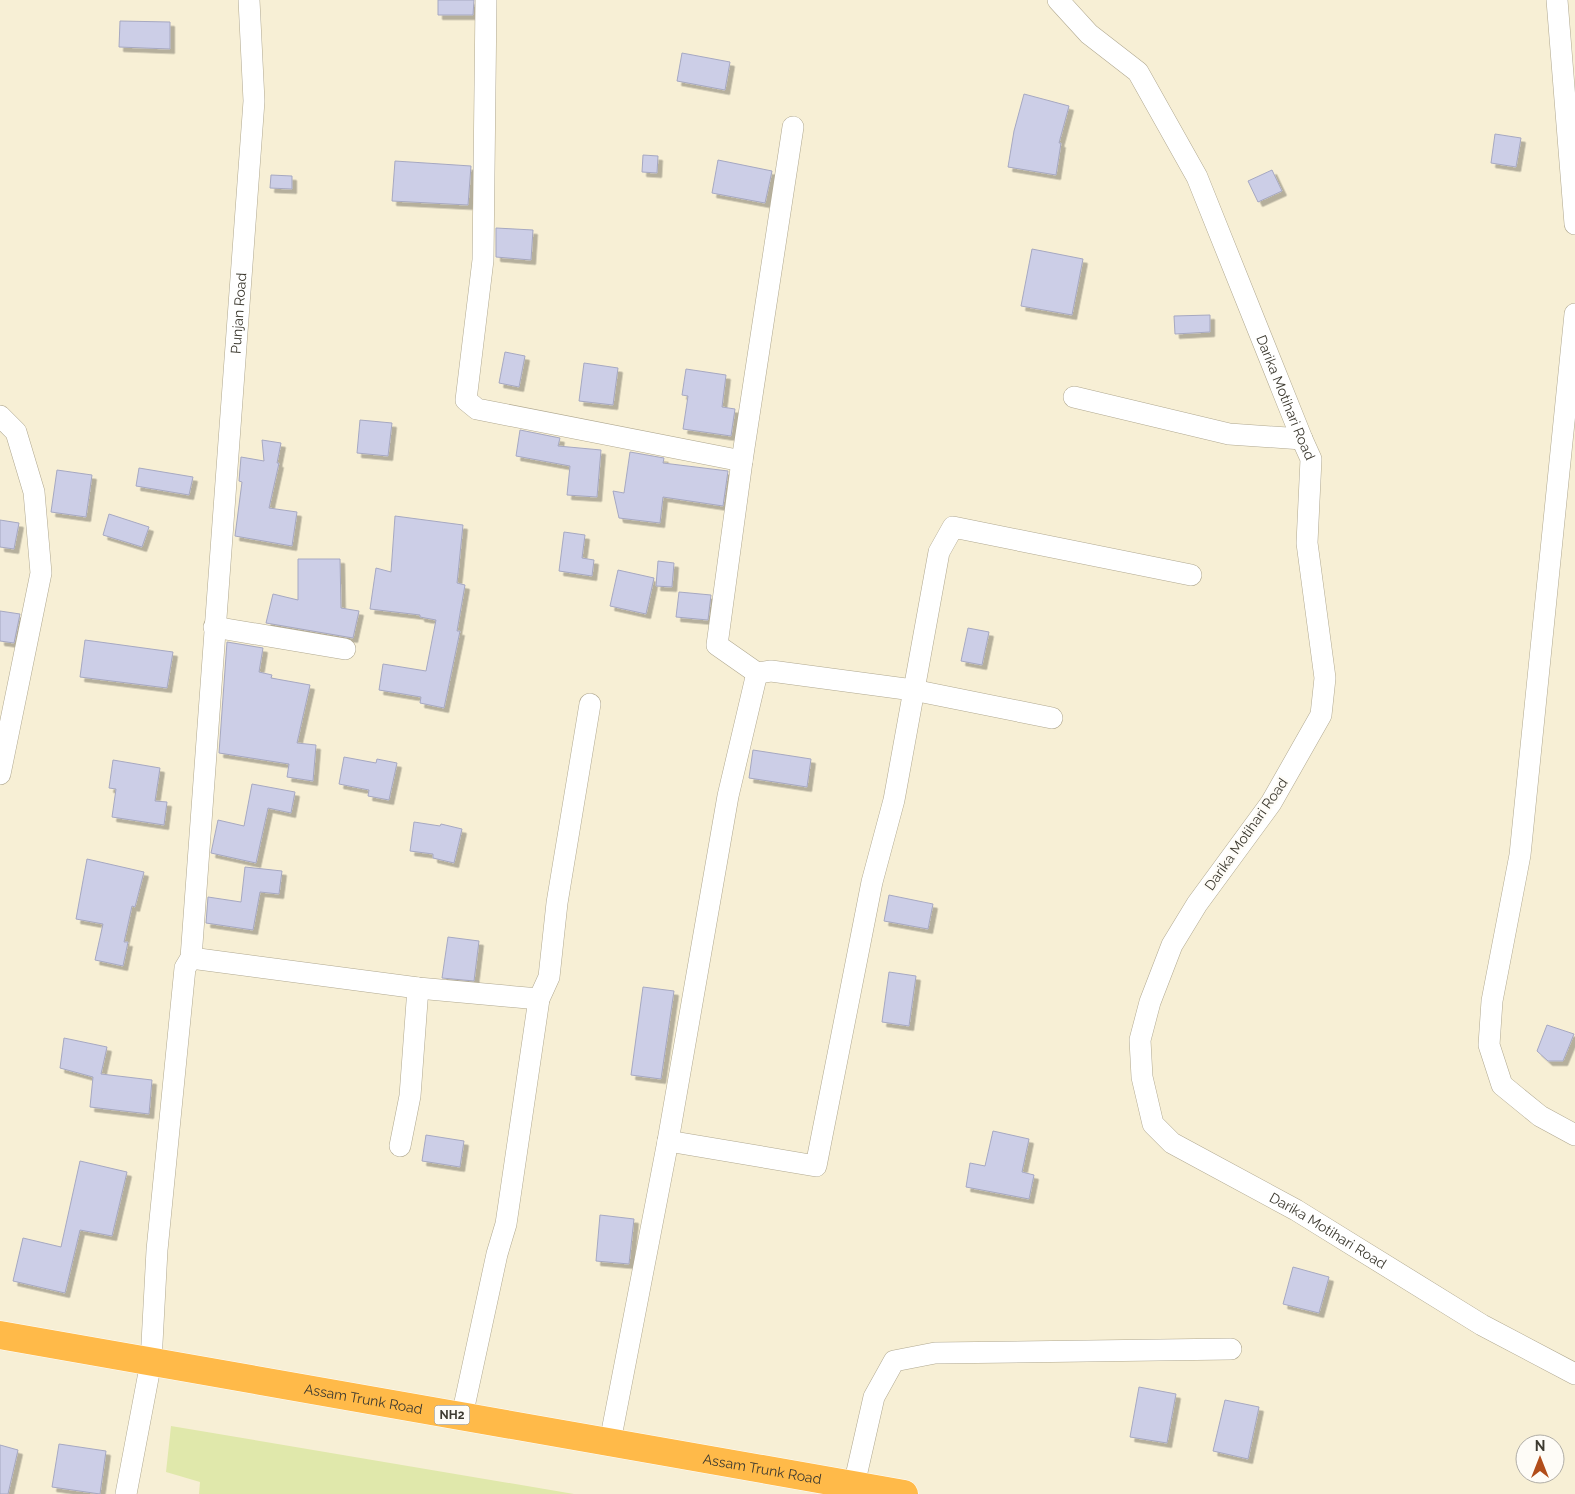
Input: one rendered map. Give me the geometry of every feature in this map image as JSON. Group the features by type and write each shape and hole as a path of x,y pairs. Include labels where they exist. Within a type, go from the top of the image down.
{"highway":[{"name":"Assam Trunk Road","path":"0,1335 904,1494"}],"street":[{"name":"Punjan Road","path":"126,1494 151,1362 157,1250 185,968 190,958 254,101 249,0"},
{"path":"486,0 483,260 466,400 477,410 742,461"},
{"name":"Darika Motihari Road","path":"1058,0 1089,34 1138,72 1192,169 1311,458 1307,544 1325,678 1321,715 1271,803 1197,904 1172,946 1150,1002 1140,1040 1142,1077 1153,1124 1172,1143 1296,1210 1482,1325 1575,1374"},
{"path":"1557,0 1575,224"},
{"path":"793,126 742,461 717,645 757,673 771,671 913,690 1052,718"},
{"path":"1575,314 1520,855 1492,1001 1489,1045 1502,1085 1540,1116 1575,1135"},
{"path":"1074,397 1229,434 1302,439"},
{"path":"0,416 16,432 34,492 41,573 0,774"},
{"path":"668,1141 816,1166 872,882 894,800 939,552 953,527 1191,575"},
{"path":"214,627 345,649"},
{"path":"610,1442 668,1141 728,796 757,673"},
{"path":"462,1416 497,1254 506,1224 539,999 549,977 557,903 590,704"},
{"path":"190,958 418,988 539,999"},
{"path":"400,1146 410,1096 418,988"},
{"path":"854,1485 874,1396 894,1361 935,1353 1232,1349"}],"green space":[{"path":"171,1426 574,1494 199,1494 200,1482 166,1472"}],"building":[{"path":"438,0 474,0 473,15 438,15"},
{"path":"120,21 170,22 170,49 119,47"},
{"path":"682,53 730,62 725,90 677,81"},
{"path":"1024,94 1069,106 1059,143 1061,143 1056,175 1008,167 1014,131"},
{"path":"1495,134 1521,138 1516,167 1491,163"},
{"path":"643,155 658,156 657,173 642,172"},
{"path":"718,160 772,171 765,203 712,193"},
{"path":"395,161 471,166 468,205 392,201"},
{"path":"1272,170 1282,191 1258,202 1248,181"},
{"path":"271,175 292,176 292,189 270,188"},
{"path":"496,228 533,230 531,260 496,257"},
{"path":"1032,249 1083,259 1072,315 1021,306"},
{"path":"1210,315 1210,332 1175,334 1174,316"},
{"path":"505,352 525,356 519,387 499,383"},
{"path":"584,363 618,368 613,405 579,401"},
{"path":"686,369 726,375 722,407 735,409 731,436 683,429 688,396 682,395"},
{"path":"360,420 392,423 388,456 357,453"},
{"path":"520,430 560,438 558,446 601,450 597,497 567,495 570,466 516,456"},
{"path":"262,440 281,443 277,463 279,463 269,508 297,512 292,546 235,536 242,482 239,481 241,457 264,461"},
{"path":"630,452 664,458 663,463 728,471 723,506 663,497 660,523 619,518 613,491 624,493"},
{"path":"139,468 193,477 189,495 136,486"},
{"path":"57,470 92,475 86,517 51,512"},
{"path":"109,514 149,527 142,547 103,535"},
{"path":"395,516 463,525 457,583 465,585 457,631 460,631 444,708 420,703 421,697 379,690 383,664 426,671 436,620 420,617 420,615 370,609 376,568 391,572"},
{"path":"0,520 19,523 14,549 0,547"},
{"path":"564,532 585,535 582,558 594,560 592,576 559,571"},
{"path":"298,559 340,559 341,608 359,611 353,638 266,623 273,594 298,600"},
{"path":"658,561 674,563 672,587 656,586"},
{"path":"618,570 654,578 646,614 610,606"},
{"path":"679,592 711,595 708,620 676,617"},
{"path":"0,611 20,614 14,643 0,641"},
{"path":"968,628 989,632 982,665 961,661"},
{"path":"85,640 173,652 167,688 80,677"},
{"path":"227,642 263,648 259,672 272,675 271,678 310,685 297,743 316,745 313,781 287,777 289,764 219,753"},
{"path":"753,750 811,759 807,787 749,778"},
{"path":"344,757 376,763 377,759 397,763 389,800 368,796 369,790 339,784"},
{"path":"113,760 160,768 155,801 167,802 164,825 112,817 116,789 109,788"},
{"path":"252,784 295,792 291,813 268,808 256,863 211,853 218,820 244,826"},
{"path":"414,822 440,826 441,824 462,829 454,863 433,858 433,854 410,851"},
{"path":"87,859 144,872 135,907 132,906 124,942 128,942 123,966 95,960 103,924 76,919"},
{"path":"245,867 282,871 279,894 260,892 253,930 206,923 208,897 241,902"},
{"path":"889,895 933,904 928,929 884,921"},
{"path":"448,937 479,941 474,981 442,978"},
{"path":"889,972 916,976 909,1026 882,1022"},
{"path":"643,987 674,991 661,1079 631,1075"},
{"path":"1547,1025 1574,1034 1563,1061 1548,1061 1537,1051"},
{"path":"64,1038 107,1047 101,1074 152,1080 149,1114 90,1107 93,1077 60,1068"},
{"path":"993,1131 1029,1139 1022,1172 1034,1175 1029,1199 966,1187 970,1163 985,1166"},
{"path":"426,1135 464,1141 460,1167 422,1161"},
{"path":"80,1161 127,1172 112,1236 80,1230 65,1293 13,1281 23,1238 61,1247"},
{"path":"600,1215 634,1219 629,1264 596,1261"},
{"path":"1293,1267 1329,1277 1319,1313 1283,1304"},
{"path":"1139,1387 1176,1394 1167,1443 1130,1437"},
{"path":"1225,1400 1259,1407 1248,1459 1213,1451"},
{"path":"59,1444 106,1451 100,1494 52,1487"},
{"path":"0,1445 18,1450 8,1494 0,1494"}]}
